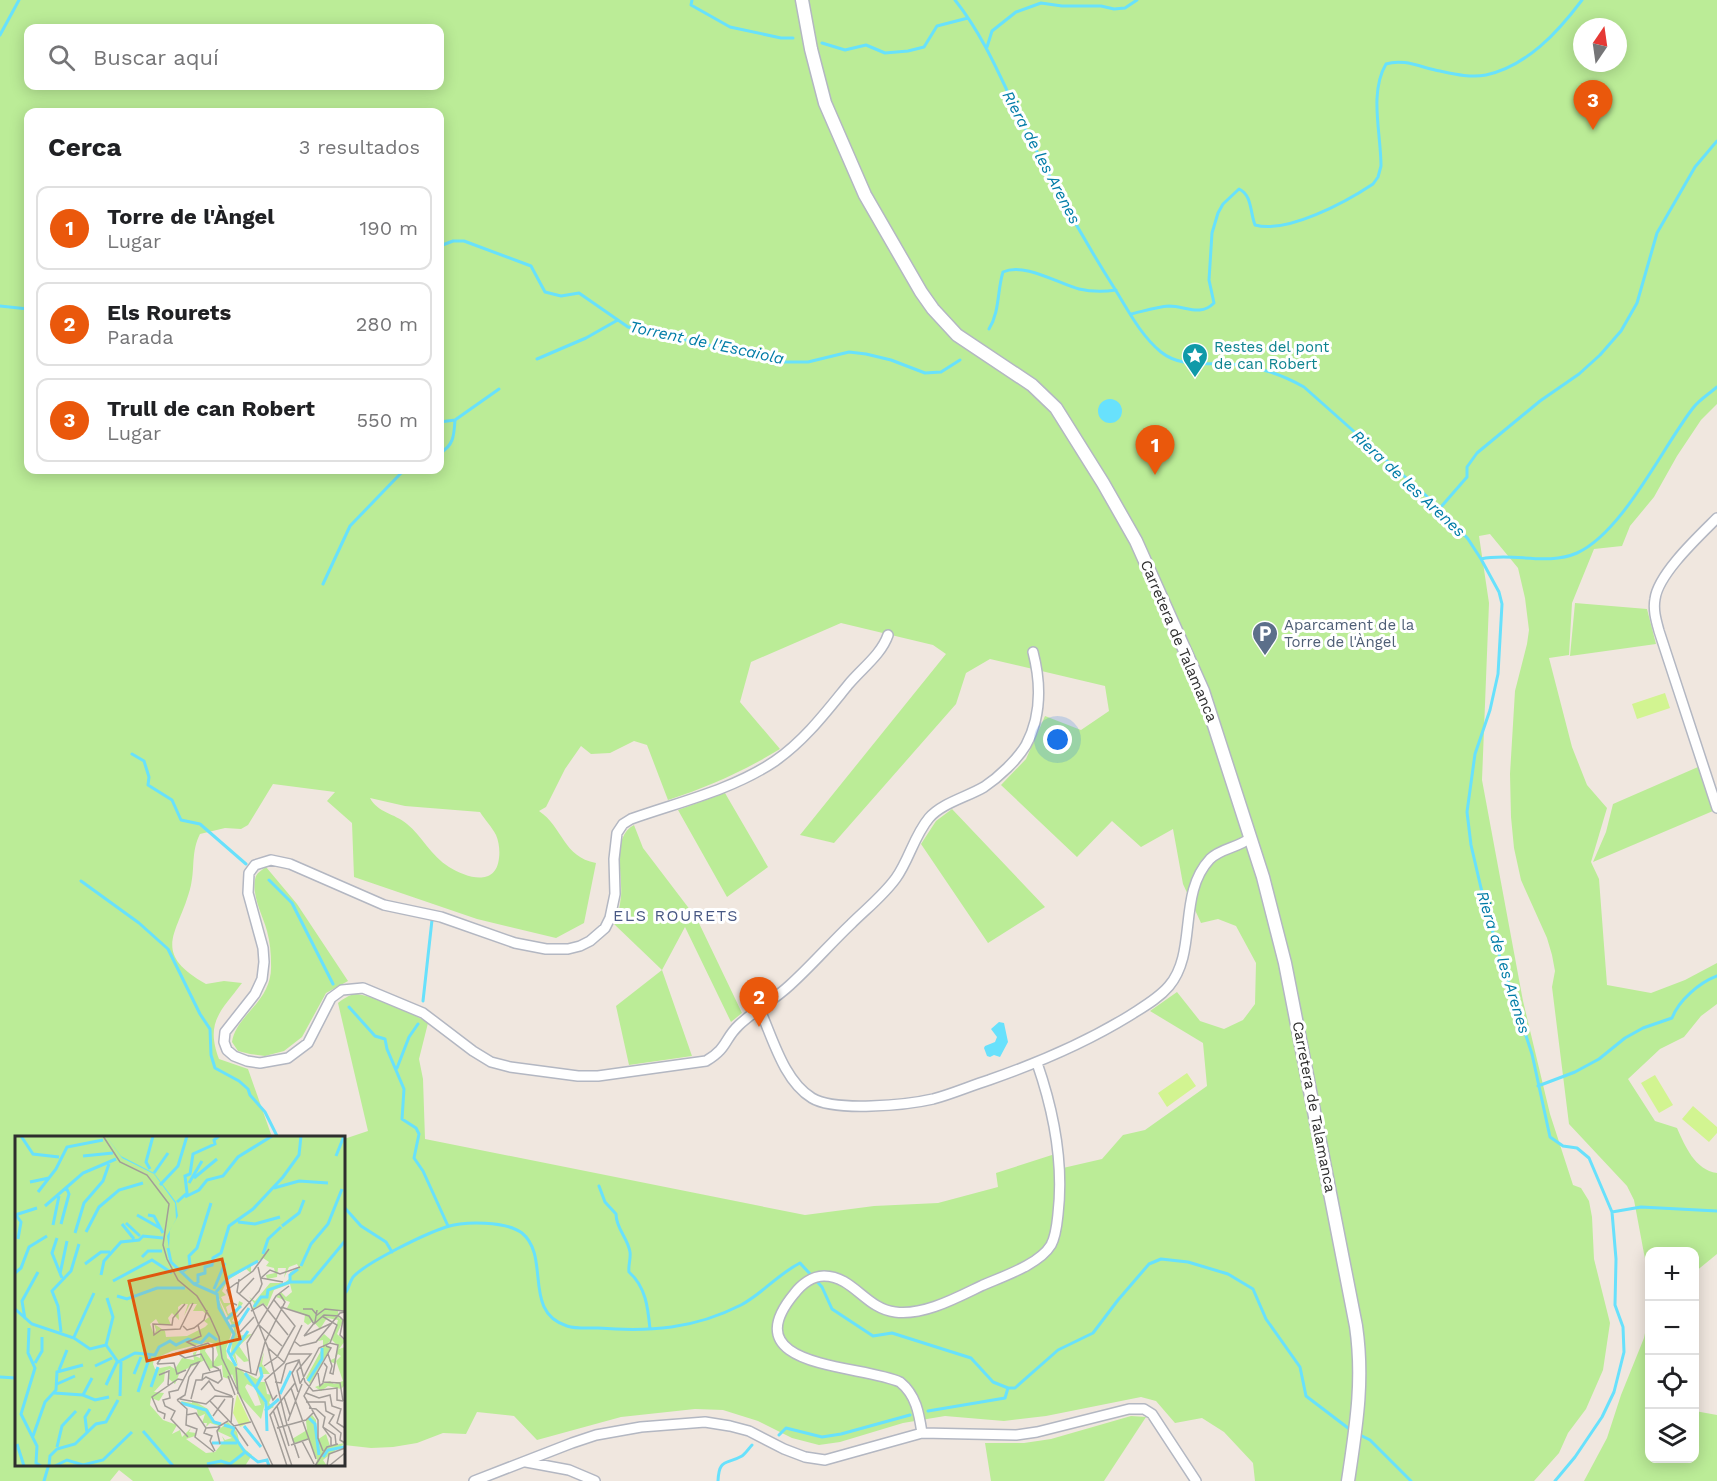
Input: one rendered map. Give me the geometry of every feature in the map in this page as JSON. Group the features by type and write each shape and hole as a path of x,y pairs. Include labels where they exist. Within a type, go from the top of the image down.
{"street":[{"name":"Carretera de Talamanca","path":"802,0 811,49 825,103 865,195 921,292 957,335 1017,374 1045,395 1056,408 1103,483 1136,542 1203,691 1263,877 1285,963 1343,1257 1360,1360 1358,1415 1348,1481"},
{"path":"1717,518 1660,582 1654,606 1659,631 1717,808"},
{"path":"888,635 884,645 813,727 776,760 716,791 640,816 623,825 617,833 614,844 615,894 610,918 606,928 599,935 580,946 557,950 515,943 441,917 384,905 290,864 271,860 255,865 249,873 248,893 263,948 262,979 255,994 225,1032 224,1042 227,1050 234,1056 260,1063 288,1058 308,1042 331,998 342,990 363,988 423,1013 473,1051 491,1062 510,1067 578,1076 598,1076 706,1061 719,1053 739,1025 790,985 884,893 907,861 929,818 939,810 985,786 1010,764 1025,746 1033,728 1040,690 1033,652"},
{"path":"760,1010 793,1080 799,1088 814,1099 834,1105 915,1103 956,1092 1037,1063 1104,1031 1159,996 1171,984 1184,950 1189,909 1199,877 1212,857 1242,845 1250,838"},
{"path":"922,1433 914,1399 910,1391 900,1382 873,1373 794,1355 779,1339 777,1327 780,1316 790,1298 806,1282 819,1276 844,1281 866,1300 881,1309 896,1313 928,1308 976,1289 1028,1265 1039,1257 1050,1245 1056,1227 1060,1187 1058,1147 1051,1107 1037,1063"},
{"path":"474,1481 596,1435 641,1426 705,1422 730,1426 749,1431 784,1449 806,1457 825,1460 922,1433 1016,1435 1068,1425 1111,1412 1144,1409 1158,1421 1196,1481"},
{"path":"524,1462 569,1470 595,1481"}],"green space":[{"path":"0,0 1717,0 1717,404 1701,420 1654,497 1630,526 1622,546 1594,549 1572,603 1569,655 1549,658 1572,747 1587,785 1607,808 1591,862 1599,879 1607,985 1651,993 1685,980 1717,963 1717,1004 1701,1016 1684,1037 1660,1049 1628,1079 1655,1121 1677,1128 1687,1149 1697,1162 1709,1171 1717,1173 1717,1254 1699,1269 1699,1247 1645,1247 1645,1259 1634,1200 1627,1186 1569,1124 1552,987 1555,971 1552,955 1547,938 1521,880 1514,848 1511,817 1510,774 1515,691 1529,630 1525,598 1518,568 1490,534 1479,536 1489,603 1482,780 1523,1001 1550,1114 1573,1185 1581,1188 1589,1201 1594,1259 1610,1323 1603,1370 1586,1409 1568,1433 1559,1453 1534,1481 1255,1481 1253,1463 1224,1432 1202,1418 1175,1423 1156,1401 1141,1397 1046,1416 1004,1421 945,1416 903,1423 840,1442 819,1445 792,1438 758,1421 723,1410 695,1409 621,1417 537,1440 514,1416 477,1412 466,1434 443,1433 417,1443 393,1447 371,1448 345,1445 345,1139 368,1131 338,1003 351,995 361,995 381,1001 428,1023 419,1059 423,1079 425,1139 805,1215 874,1206 938,1203 998,1187 996,1173 1055,1154 1063,1168 1102,1159 1123,1135 1145,1130 1207,1086 1203,1043 1150,1011 1177,992 1200,1021 1224,1029 1243,1020 1255,1004 1256,963 1236,926 1218,919 1201,923 1183,884 1173,829 1141,847 1112,821 1077,857 1001,785 1026,759 1045,716 1081,730 1109,711 1105,686 990,659 966,673 956,704 834,843 800,835 946,654 933,645 841,623 751,662 740,702 780,749 712,784 668,800 647,745 634,741 610,753 591,754 581,746 565,769 546,807 539,811 577,855 596,863 584,923 556,938 477,919 354,877 352,823 327,801 335,792 273,784 248,825 241,829 225,828 200,834 194,853 191,885 173,940 173,951 188,972 206,984 224,981 242,983 217,1018 215,1046 219,1059 248,1069 272,1136 15,1136 15,1466 207,1466 214,1481 133,1481 119,1470 110,1481 0,1481","holes":["370,798 405,806 480,812 493,829 499,844 497,867 492,873 480,878 456,871 437,857 407,824 377,807"]},
{"path":"1575,603 1647,609 1656,644 1570,656"},
{"path":"1665,693 1670,708 1637,719 1632,704"},
{"path":"1698,767 1713,811 1593,862 1606,832 1613,804"},
{"path":"725,793 768,867 727,897 678,810"},
{"path":"952,809 1045,907 988,943 921,844 936,821"},
{"path":"634,825 643,848 697,919 742,1013 731,1022 685,927 662,970 614,924 621,896 620,847 627,831"},
{"path":"266,867 297,904 348,981 326,993 302,1037 284,1051 265,1056 238,1051 232,1042 240,1023 261,998 270,977 269,939 255,890 256,876"},
{"path":"662,970 692,1056 629,1065 616,1006"},
{"path":"1187,1073 1196,1086 1167,1107 1158,1093"},
{"path":"1655,1075 1673,1105 1659,1113 1641,1083"},
{"path":"1693,1106 1717,1127 1717,1133 1709,1142 1682,1119"},
{"path":"1645,1333 1645,1463 1699,1463 1699,1412 1717,1415 1717,1481 1584,1481 1607,1438"},
{"path":"1131,1416 1146,1417 1104,1481 991,1481 985,1443 1024,1443 1051,1439"}],"water":[{"path":"1110,399 1118,403 1122,411 1118,419 1110,423 1102,419 1098,411 1102,403"},
{"path":"999,1022 1004,1023 1008,1042 1000,1057 994,1055 990,1057 987,1056 984,1048 995,1042 997,1037 991,1029"}],"waterway":[{"path":"0,35 19,0"},
{"path":"692,0 691,5 730,27 781,38 793,38"},
{"name":"Riera de les Arenes","path":"955,0 986,47 1057,191 1134,321 1153,345 1170,358 1179,361 1257,368 1304,387 1440,508 1468,539 1499,592 1502,604 1498,674 1490,710 1475,754 1467,812 1471,845 1498,951 1532,1054 1550,1137 1563,1146 1577,1148 1589,1158 1612,1212 1616,1259 1615,1305 1623,1327 1624,1352 1614,1392 1602,1417 1575,1457 1555,1481"},
{"path":"987,47 992,31 1016,12 1041,3 1062,6 1101,6 1114,9 1125,8 1137,0"},
{"path":"1131,314 1169,306 1198,310 1214,303 1209,280 1212,233 1223,204 1239,189 1246,195 1255,225 1268,227 1316,215 1373,184 1381,166 1377,100 1381,75 1386,64 1400,62 1469,76 1501,71 1528,56 1540,46 1563,24 1582,0"},
{"path":"822,43 845,50 866,45 885,53 908,51 924,47 937,26 968,18"},
{"path":"1440,508 1467,477 1467,467 1477,453 1540,401 1579,374 1621,331 1637,303 1657,233 1695,167 1717,141"},
{"name":"Torrent de l'Escaiola","path":"444,244 453,241 464,241 531,266 545,292 561,296 579,293 628,327 784,362 808,362 849,352 891,360 925,373 941,372 960,360"},
{"name":"Torrent de l'Escaiola","path":"989,329 997,308 1003,272 1011,270 1031,272 1088,291 1116,290"},
{"name":"Torrent de l'Escaiola","path":"0,306 24,309"},
{"path":"537,359 586,338 616,321"},
{"path":"1481,559 1566,557 1594,542 1610,527 1641,488 1693,408 1717,387"},
{"path":"444,451 454,435 455,420 499,389"},
{"path":"444,421 455,420"},
{"path":"323,584 350,526 400,474"},
{"path":"132,754 144,761 149,777 148,785 172,800 181,820 200,824 246,864"},
{"path":"269,880 292,903 333,984"},
{"path":"81,881 139,923 168,949 200,1014 210,1029 211,1055 215,1068 239,1081 248,1089 250,1095 265,1112 277,1136"},
{"path":"423,1001 432,920"},
{"path":"1538,1086 1575,1072 1599,1059 1625,1038 1643,1028 1672,1018 1679,1005 1690,993 1717,976"},
{"path":"349,1007 375,1036 385,1039 404,1089 402,1119 416,1128 419,1134 414,1158 423,1171 448,1226"},
{"path":"397,1068 409,1037 418,1024"},
{"path":"599,1186 605,1202 616,1214 618,1224 629,1247 629,1272 643,1291 650,1329"},
{"path":"1612,1212 1641,1207 1717,1211"},
{"path":"345,1208 361,1226 386,1242 392,1252"},
{"path":"345,1292 354,1276 384,1256 437,1230 464,1224 496,1224 522,1233 530,1243 535,1256 545,1309 553,1319 574,1328 654,1329 689,1324 741,1305 800,1263 822,1287 832,1309 873,1336 892,1333 971,1358 993,1382 1008,1388 1015,1388 1058,1350 1093,1333 1149,1264 1161,1259 1188,1262 1228,1274 1253,1289 1266,1319 1300,1367 1306,1396 1352,1431"},
{"path":"0,1377 15,1378"},
{"path":"928,1411 1005,1398 1008,1388"},
{"path":"779,1435 786,1428 822,1437 910,1415"},
{"path":"1358,1434 1370,1440 1411,1481"},
{"path":"718,1481 722,1465 742,1456 752,1445"},
{"path":"44,1481 48,1466"}],"place":[{"name":"Trull de can Robert","path":"1593,130"},
{"name":"Restes del pont de can Robert","path":"1195,379"},
{"name":"Torre de l'Àngel","path":"1155,475"},
{"name":"Aparcament de la Torre de l'Àngel","path":"1265,657"},
{"name":"Els Rourets","path":"759,1027"}],"district":[{"name":"ELS ROURETS","path":"676,915"}]}
